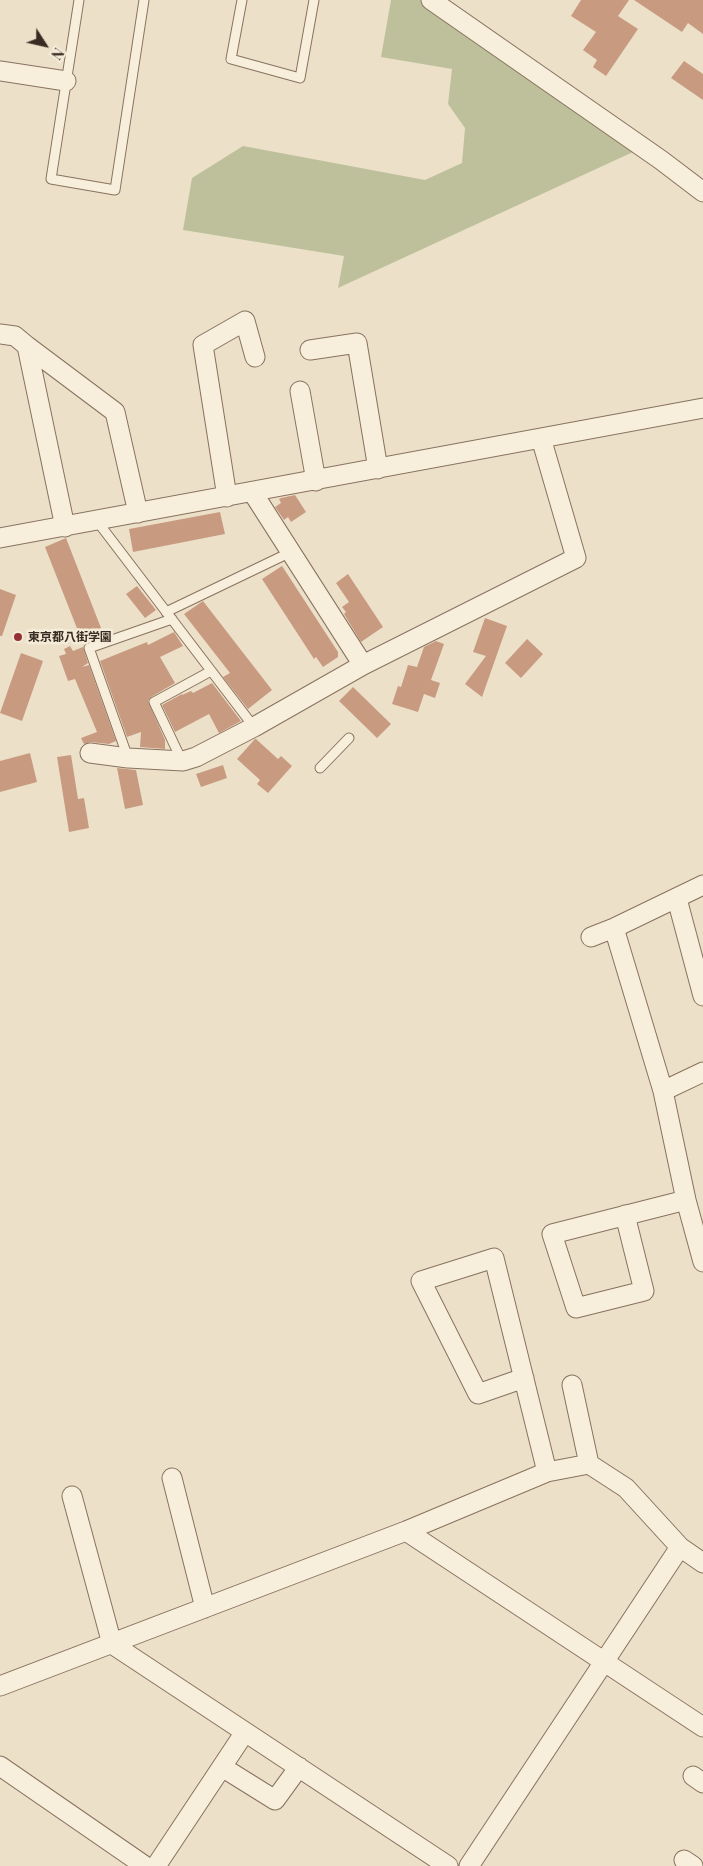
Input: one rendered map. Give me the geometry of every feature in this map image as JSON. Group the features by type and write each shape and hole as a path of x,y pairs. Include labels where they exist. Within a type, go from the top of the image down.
{"street":[{"path":"431,0 661,160 703,192"},
{"path":"0,72 66,81"},
{"path":"227,497 203,345 246,321 255,357"},
{"path":"0,334 15,336 114,412 138,513"},
{"path":"310,350 357,343 378,469"},
{"path":"28,346 65,526"},
{"path":"300,391 316,481"},
{"path":"0,538 253,493 703,408"},
{"path":"90,753 128,758 182,761 196,757 254,727 363,664 576,558 541,438"},
{"path":"253,493 363,664"},
{"path":"591,938 677,899 703,885"},
{"path":"677,899 697,947 703,996"},
{"path":"614,928 663,1091 686,1200 703,1262"},
{"path":"663,1091 703,1072"},
{"path":"625,1216 644,1291 576,1308 552,1234 686,1200"},
{"path":"524,1378 478,1394 421,1281 494,1258 524,1378 547,1472"},
{"path":"572,1385 589,1464"},
{"path":"0,1686 406,1531 547,1472 589,1464 626,1488 680,1547 703,1563"},
{"path":"172,1478 205,1608"},
{"path":"72,1496 112,1644 448,1866"},
{"path":"406,1531 703,1727"},
{"path":"468,1866 680,1547"},
{"path":"156,1866 245,1732"},
{"path":"0,1766 145,1866"},
{"path":"222,1767 275,1800 299,1767"}],"lane":[{"path":"79,0 51,179 114,190 144,0"},
{"path":"242,0 231,59 300,78 314,0"},
{"path":"97,521 254,727"},
{"path":"128,758 89,648 169,616 291,552"},
{"path":"182,761 154,702 211,671"},
{"path":"320,768 349,738"}],"green space":[{"path":"391,0 420,0 633,152 338,288 344,256 183,230 192,178 243,146 425,180 462,163 465,128 448,104 452,69 381,57"}],"building":[{"path":"581,0 629,0 618,16 638,29 606,76 593,67 597,60 583,50 596,32 571,16"},
{"path":"634,0 703,0 703,34 688,23 682,32"},
{"path":"684,61 703,74 703,100 671,78"},
{"path":"295,495 306,512 291,522 288,517 284,520 275,507 281,503 279,499"},
{"path":"220,512 225,534 133,552 129,529"},
{"path":"66,538 101,628 80,636 45,547"},
{"path":"282,566 338,652 338,657 323,667 316,657 314,659 262,579"},
{"path":"348,574 383,627 361,642 344,614 346,612 342,607 349,602 336,583"},
{"path":"137,586 156,610 145,618 126,594"},
{"path":"0,589 16,595 2,636 0,636"},
{"path":"203,601 272,690 248,709 223,677 230,673 184,614"},
{"path":"485,618 507,626 482,697 465,684 486,656 473,652"},
{"path":"174,632 183,646 160,657 175,683 151,697 148,701 165,740 165,749 140,747 141,732 127,737 100,661 147,642 148,645"},
{"path":"527,639 543,654 521,678 505,663"},
{"path":"436,641 444,644 431,680 440,683 435,698 424,694 418,712 392,704 398,686 401,687 408,665 417,667 424,647"},
{"path":"70,646 73,651 83,647 88,663 82,667 89,665 116,741 109,744 91,742 84,744 81,738 97,732 75,679 68,681 59,656 66,654 64,649"},
{"path":"21,653 43,661 22,721 0,713"},
{"path":"212,683 241,721 219,733 209,714 175,732 162,705 182,694 191,691 193,693"},
{"path":"353,687 391,724 377,738 339,701"},
{"path":"255,739 278,759 281,756 292,766 268,793 257,784 260,780 237,759"},
{"path":"30,753 37,782 0,792 0,761"},
{"path":"71,755 78,799 84,798 89,828 69,832 57,757"},
{"path":"223,765 227,778 201,787 196,774"},
{"path":"117,768 136,770 143,805 125,809"}],"place":[{"name":"東京都八街学園","path":"18,637"}]}
